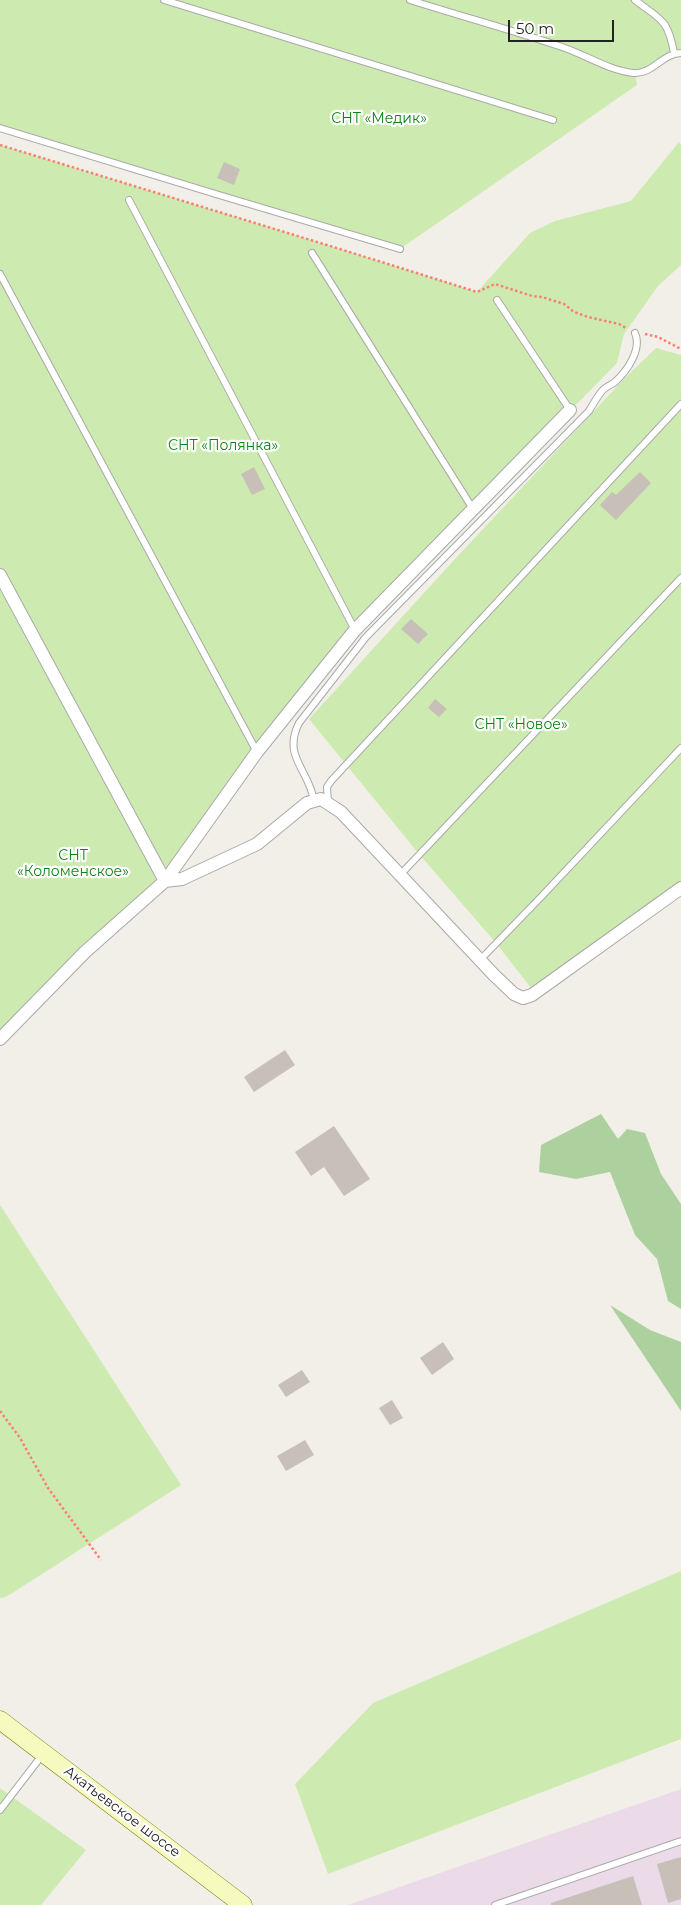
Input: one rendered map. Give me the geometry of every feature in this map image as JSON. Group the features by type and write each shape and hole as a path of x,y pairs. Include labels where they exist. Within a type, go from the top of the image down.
{"main road":[{"name":"Акатьевское шоссе","path":"0,1720 243,1905"}],"street":[{"path":"0,1040 85,952 165,881 257,752 355,630 570,410"},
{"path":"0,575 165,881"},
{"path":"165,881 182,879 256,844 307,803 321,799 341,812 480,960 514,994 523,998 532,995 681,888"}],"lane":[{"path":"164,0 552,120"},
{"path":"410,0 564,48 609,67 635,73 650,69 678,53 666,23 635,0"},
{"path":"0,128 400,249"},
{"path":"128,200 355,630"},
{"path":"312,253 473,510"},
{"path":"0,274 257,752"},
{"path":"497,300 570,410"},
{"path":"314,800 313,790 294,753 292,744 292,737 299,723 366,637 589,411 603,389 614,383 624,372 635,351 638,340 635,333"},
{"path":"328,802 327,787 331,781 681,404"},
{"path":"400,875 681,578"},
{"path":"480,960 681,748"},
{"path":"0,1810 44,1753"},
{"path":"495,1905 681,1841"}],"path":[{"path":"0,145 477,292 495,284 532,296 542,297 564,304 574,312 619,324 635,333 658,338 681,348"},
{"path":"0,1411 20,1438 48,1488 101,1560"}],"shaded area":[{"path":"681,1789 681,1905 348,1905"}],"green space":[{"name":"СНТ «Медик»","path":"0,0 681,0 681,53 635,73 637,85 400,249 0,128"},
{"name":"СНТ «Полянка»","path":"679,142 681,145 681,265 658,286 624,334 617,363 355,630 165,881 0,1039 0,145 477,292 530,233 555,221 631,201"},
{"name":"СНТ «Новое»","path":"656,348 681,355 681,883 531,988 496,943 419,854 309,719 453,561 625,378"},
{"path":"601,1114 618,1139 627,1129 645,1133 661,1174 681,1204 681,1309 668,1301 657,1259 635,1235 610,1172 576,1179 539,1172 541,1145"},
{"path":"0,1205 181,1485 6,1597 0,1598"},
{"path":"610,1305 650,1330 681,1342 681,1411"},
{"path":"681,1571 681,1739 328,1874 295,1784 373,1703"},
{"path":"0,1788 86,1850 41,1905 0,1905"}],"building":[{"path":"224,162 240,169 234,185 217,178"},
{"path":"254,467 265,489 252,495 241,474"},
{"path":"640,472 651,483 616,520 600,505 612,492 616,495"},
{"path":"411,619 428,634 418,644 401,629"},
{"path":"435,699 447,709 439,717 428,708"},
{"path":"285,1050 295,1065 254,1092 244,1077"},
{"path":"334,1126 370,1179 344,1196 324,1167 311,1176 295,1152"},
{"path":"443,1342 454,1359 432,1375 420,1358"},
{"path":"302,1370 310,1382 286,1397 278,1385"},
{"path":"392,1400 403,1418 390,1425 379,1408"},
{"path":"305,1440 314,1455 286,1471 277,1456"},
{"path":"681,1857 681,1899 668,1903 657,1864"},
{"path":"633,1876 642,1905 551,1905 551,1903"}],"park label":[{"name":"СНТ «Коломенское»","path":"73,864"}]}
